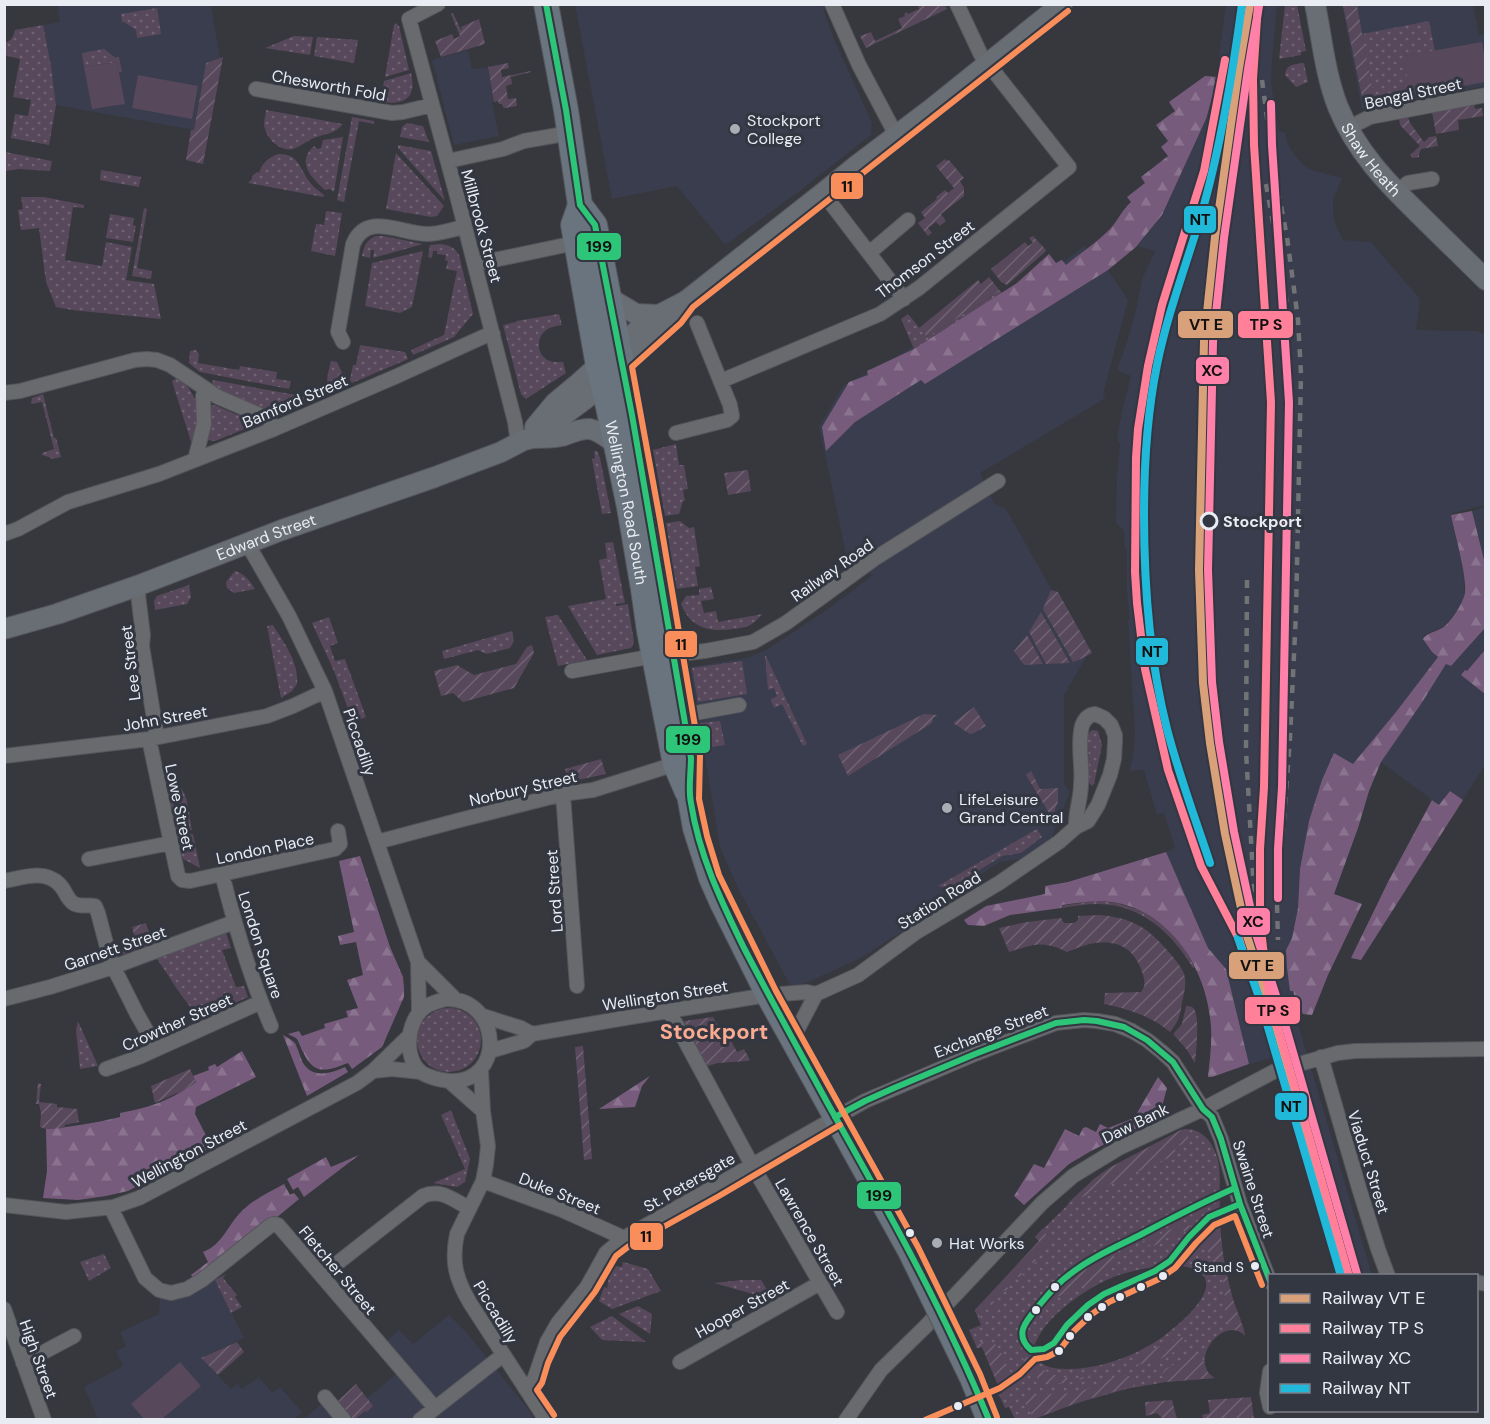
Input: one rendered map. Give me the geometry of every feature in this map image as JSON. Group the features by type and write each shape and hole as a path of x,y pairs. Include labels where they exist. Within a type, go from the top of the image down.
{"highway":[{"name":"Wellington Road South","path":"546,4 570,133 580,205 573,225 575,243 600,375 664,656 675,716 675,764 690,800 698,838 711,878 768,995 910,1251 972,1378 989,1419"},
{"name":"Wellington Road South","path":"580,205 595,225 621,356 649,510 664,656"},
{"name":"Wellington Road South","path":"675,716 691,758 690,800"}],"main road":[{"path":"621,356 638,330 686,300 1062,4"},
{"name":"Shaw Heath","path":"1315,4 1331,86 1348,128 1371,164 1396,192 1485,280"},
{"path":"609,298 636,314 659,315"},
{"path":"621,356 646,342 675,317 686,300"},
{"name":"Edward Street","path":"4,629 57,614 137,586 247,543 501,452 525,440 555,403 600,375 621,356"},
{"path":"525,440 554,437 591,429 616,444"}],"street":[{"name":"Millbrook Street","path":"438,4 409,19 515,422 525,440"},
{"path":"832,4 859,65 896,135"},
{"path":"957,4 975,45 987,64"},
{"name":"Thomson Street","path":"721,381 880,314 904,299 1069,167 987,64"},
{"name":"Chesworth Fold","path":"256,89 392,113 432,105"},
{"name":"Bengal Street","path":"1348,128 1370,117 1485,95"},
{"path":"448,161 524,141 570,133"},
{"path":"1396,192 1408,183 1432,179"},
{"path":"823,194 904,299"},
{"path":"869,253 908,220"},
{"path":"343,342 338,332 353,244 366,228 378,226 427,234 465,226"},
{"path":"475,264 575,243"},
{"path":"676,433 731,417 731,410 721,381 697,323"},
{"name":"Bamford Street","path":"4,534 68,502 159,474 274,429 493,334"},
{"path":"4,393 20,391 135,360 157,360 179,370 206,390 232,404 269,419 274,429"},
{"path":"195,460 204,424 203,396 206,390"},
{"name":"Railway Road","path":"664,656 735,646 759,640 874,559 998,481"},
{"name":"Piccadilly","path":"247,543 289,616 325,691 418,962 419,1012"},
{"name":"Lee Street","path":"137,586 153,738"},
{"path":"572,671 664,656"},
{"name":"John Street","path":"4,756 153,738 275,714 325,691"},
{"path":"675,716 739,705"},
{"name":"Station Road","path":"768,995 807,992 816,994 864,971 915,933 1015,872 1059,842 1076,827 1088,821 1103,794 1115,750 1115,735 1111,725 1104,718 1095,714 1088,716 1082,725 1081,789 1075,818 1076,827"},
{"name":"Lowe Street","path":"153,738 171,843 178,876 182,880"},
{"name":"Norbury Street","path":"377,842 563,794 593,790 675,764"},
{"path":"1081,789 1103,794"},
{"name":"Lord Street","path":"563,794 577,986"},
{"name":"London Place","path":"182,880 190,881 335,849 340,844 338,831"},
{"path":"89,860 171,843"},
{"name":"London Square","path":"222,874 234,922 271,1026"},
{"path":"4,881 28,876 46,877 59,883 70,901 81,906 95,906 113,968 157,1049"},
{"name":"Garnett Street","path":"4,999 113,968 234,922"},
{"name":"Piccadilly","path":"418,962 454,999"},
{"path":"792,1040 816,994"},
{"name":"Wellington Street","path":"490,1051 524,1041 532,1034 768,995"},
{"path":"422,1072 414,1063 411,1055 409,1035 419,1012 439,1001 454,999 472,1006 483,1016 521,1028 532,1034"},
{"name":"Crowther Street","path":"106,1069 118,1066 261,1002"},
{"name":"Lawrence Street","path":"669,1011 752,1165 837,1312"},
{"path":"374,1071 392,1069 422,1072 449,1081 464,1078 481,1070 490,1051 488,1028 483,1016"},
{"name":"Exchange Street","path":"836,1117 865,1101 975,1054 1056,1023 1084,1020 1115,1024 1147,1040 1173,1062 1203,1108"},
{"name":"Wellington Street","path":"4,1205 66,1212 113,1207 139,1198 334,1096 374,1071 409,1035"},
{"name":"Daw Bank","path":"846,1419 880,1370 926,1326 1042,1203 1073,1176 1094,1162 1275,1071 1322,1057 1355,1051 1485,1049"},
{"name":"Viaduct Street","path":"1322,1057 1364,1205 1388,1274"},
{"name":"Piccadilly","path":"481,1070 488,1146 486,1165 483,1181 460,1226 455,1243 454,1263 461,1287 470,1303 546,1419"},
{"path":"449,1081 483,1111"},
{"name":"Swaine Street","path":"1203,1108 1212,1117 1221,1139 1237,1196 1268,1279"},
{"name":"St. Petersgate","path":"525,1388 534,1380 547,1342 558,1323 587,1287 606,1253 624,1238 836,1117"},
{"name":"Duke Street","path":"483,1181 562,1210 624,1238"},
{"path":"320,1274 326,1272 423,1196 438,1193 469,1208"},
{"name":"Fletcher Street","path":"113,1207 114,1214 145,1278 152,1285 171,1293 179,1292 202,1280 274,1224 278,1225 435,1408"},
{"name":"Hooper Street","path":"680,1362 820,1283"},
{"name":"High Street","path":"4,1309 44,1419"},
{"path":"23,1363 74,1336"},
{"path":"420,1419 503,1355"},
{"path":"325,1397 344,1419"}],"shaded area":[{"path":"57,5 211,5 220,58 206,63 194,130 56,105 43,25 60,22"},
{"name":"Stockport College","path":"575,5 823,5 834,39 872,123 871,135 801,190 725,245 677,186 612,199"},
{"path":"918,5 945,5 947,9 866,48 860,36 871,32 875,41 902,28 898,19 905,16 907,12 908,14 919,9"},
{"path":"1226,5 1277,5 1271,83 1279,131 1285,133 1293,153 1303,165 1311,170 1342,178 1333,199 1333,212 1335,223 1343,240 1371,242 1420,299 1416,330 1477,331 1485,334 1485,505 1451,515 1463,569 1465,594 1461,605 1445,626 1426,634 1432,652 1438,657 1353,765 1320,788 1309,821 1300,869 1298,908 1292,938 1286,950 1290,990 1293,990 1295,998 1291,1000 1372,1274 1335,1274 1271,1058 1249,1064 1226,969 1208,948 1166,852 1175,848 1164,813 1157,815 1144,770 1130,771 1135,731 1128,620 1130,620 1127,550 1125,549 1124,531 1116,523 1120,444 1117,438 1131,376 1117,370 1129,336 1142,279 1155,251 1138,246 1162,215 1206,119 1218,77"},
{"path":"1285,5 1297,5 1306,51 1301,52 1301,55 1279,59"},
{"path":"1342,5 1473,5 1479,35 1485,34 1485,86 1362,109"},
{"path":"1343,5 1357,5 1375,105 1364,107"},
{"path":"157,8 161,34 137,38 136,30 122,22 121,14"},
{"path":"453,13 461,30 461,27 479,19 485,44 441,57 435,41 452,34 454,39 460,36 451,14"},
{"path":"1429,21 1435,51 1404,56 1412,99 1375,105 1362,34"},
{"path":"396,23 399,26 409,70 385,77 394,25"},
{"path":"43,25 56,105 49,145 11,138 15,114 28,116 31,100 13,97 20,59 4,55 5,43 12,38 15,30"},
{"path":"294,36 313,37 310,55 265,48"},
{"path":"317,37 358,40 354,63 314,56"},
{"path":"1482,42 1485,82 1411,96 1403,56"},
{"path":"104,49 116,58 119,57 122,72 119,72 117,62 84,67 82,53"},
{"path":"468,50 472,69 488,67 499,136 454,145 432,60"},
{"path":"223,57 203,164 186,160 206,63"},
{"path":"117,62 125,104 92,109 84,67"},
{"path":"508,63 509,68 501,70 502,77 531,72 511,77 512,84 506,86 508,99 516,98 517,106 505,108 498,101 494,102 488,67"},
{"path":"1304,63 1308,82 1296,87 1285,75 1287,68"},
{"path":"411,73 412,89 407,98 396,102 381,102 384,81"},
{"path":"138,75 198,86 192,119 132,108"},
{"path":"1474,104 1475,109 1482,108 1483,116 1458,120 1459,130 1436,134 1432,112"},
{"path":"266,110 343,124 333,132 311,139 296,148 288,149 278,146 267,134 264,124"},
{"path":"352,117 374,121 374,124 359,121 344,202 337,200"},
{"path":"1408,117 1424,142 1429,137 1436,136 1438,146 1421,149 1419,157 1412,158 1410,155 1420,146 1400,125 1399,118"},
{"path":"407,123 423,126 429,142 400,137 402,127"},
{"path":"343,137 334,192 330,189 325,190 307,170 306,158 314,146 317,149 321,148 323,140"},
{"path":"398,145 431,151 445,201 398,148"},
{"path":"5,152 52,161 50,171 19,169 5,171"},
{"path":"396,153 444,206 437,216 431,217 386,209"},
{"path":"278,154 294,159 311,183 324,195 323,197 248,183 252,176 259,173 266,161"},
{"path":"945,159 949,160 964,178 960,181 964,188 964,196 941,214 946,221 940,226 936,222 928,228 932,233 928,236 918,223 925,218 921,212 945,190 948,193 954,188 936,166"},
{"path":"101,170 141,177 139,187 100,180"},
{"path":"21,197 44,197 84,205 84,208 73,207 65,260 102,266 106,242 132,247 126,280 154,284 161,319 56,307 46,282 39,228 21,230 18,210 23,209"},
{"path":"144,208 147,209 137,268 152,271 151,279 132,276"},
{"path":"326,211 342,213 335,256 311,251 316,224 324,225"},
{"path":"110,214 134,218 133,225 136,226 133,242 106,238"},
{"path":"376,236 423,244 373,258 374,250 371,250 370,258 362,256 366,244"},
{"path":"1033,236 1046,250 1045,252 1007,285 1001,282 991,269 1025,242 1028,246 1033,243 1029,238"},
{"path":"440,244 451,247 459,255 473,314 454,337 413,355 411,350 444,335 457,271 446,269 448,261 445,260 446,255 433,251 432,258 428,257 430,245"},
{"path":"1084,246 1108,270 1128,300 1103,394 1106,398 980,473 994,503 1006,509 1088,654 1064,695 1064,783 1070,792 1052,837 1020,859 1000,862 941,900 932,914 863,957 808,982 790,985 738,888 720,847 690,667 747,658 768,649 828,609 873,575 847,559 819,425 843,386 913,347 1023,280 1061,259 1064,262"},
{"path":"423,251 412,307 400,313 365,306 372,263"},
{"path":"989,277 1000,291 927,337 919,328 978,280 981,284"},
{"path":"1000,291 1002,293 914,349 901,319 908,314 927,337"},
{"path":"559,314 562,325 546,330 540,338 539,345 540,352 547,360 563,362 566,373 526,399 521,394 503,325"},
{"path":"360,345 405,352 408,359 352,383 350,380 353,365 356,365"},
{"path":"196,350 199,354 198,363 239,370 240,366 277,372 276,379 291,381 289,389 200,372 189,363 190,351"},
{"path":"331,361 337,362 348,385 332,393 327,382"},
{"path":"177,378 191,391 195,399 198,417 192,445 172,381"},
{"path":"213,380 313,398 276,414 228,394 212,385"},
{"path":"43,394 61,457 52,459 42,455 54,449 42,402 31,404 32,398"},
{"path":"215,405 255,420 252,426 215,441 207,440 209,409 210,406"},
{"path":"676,444 679,465 684,465 688,489 683,490 685,501 683,501 679,514 665,516 653,450"},
{"path":"594,451 597,451 600,458 611,513 602,514 592,459 595,458"},
{"path":"748,470 751,491 728,495 724,473"},
{"path":"1485,507 1485,564 1472,511"},
{"path":"680,521 689,528 694,527 700,566 695,567 698,586 676,589 666,523"},
{"path":"613,542 625,603 616,604 616,606 628,604 634,642 631,648 597,655 568,606 606,599 599,560 607,558 605,543"},
{"path":"235,571 242,574 255,589 234,593 227,588 226,582"},
{"path":"189,585 191,597 187,604 155,610 154,601 157,596"},
{"path":"711,587 714,599 701,601 704,613 716,611 718,622 763,614 752,624 733,629 709,629 696,624 681,604 686,596 699,595 699,589"},
{"path":"1051,590 1058,592 1092,653 1073,662 1043,609"},
{"path":"1041,612 1070,663 1046,664 1029,632"},
{"path":"558,615 587,660 558,666 545,617"},
{"path":"329,617 338,643 330,646 335,661 345,659 366,717 353,722 334,671 312,623"},
{"path":"273,625 290,653 297,676 297,684 292,691 281,698 267,626"},
{"path":"1485,628 1485,765 1463,800 1450,791 1439,805 1381,762 1447,663 1451,666"},
{"path":"512,631 514,641 510,648 486,654 478,650 444,659 442,651"},
{"path":"1027,635 1043,664 1024,665 1014,651"},
{"path":"532,645 534,653 514,688 463,702 453,693 441,696 434,671 457,665 474,675 516,664 527,647"},
{"path":"765,656 807,744 803,746 782,704 774,708 771,701 777,696 774,688 768,690"},
{"path":"742,661 747,694 698,702 692,668"},
{"path":"974,707 986,726 970,734 953,723"},
{"path":"924,714 938,715 933,718 932,723 848,776 838,755"},
{"path":"720,721 725,745 705,748 700,723"},
{"path":"1092,730 1098,731 1102,745 1092,786 1089,783 1088,734"},
{"path":"601,759 606,774 568,782 565,769"},
{"path":"1031,771 1040,789 1058,788 1058,802 1052,818 1026,775"},
{"path":"178,785 186,800 192,830 177,833 169,794 175,793 175,786"},
{"path":"1037,829 1042,837 1021,853 1002,856 949,889 938,886"},
{"path":"193,834 200,868 183,859 178,836"},
{"path":"1093,901 1130,907 1152,917 1180,942 1195,967 1193,968 1176,943 1142,915 1115,906 1099,904 1061,908 1061,906"},
{"path":"1100,915 1130,921 1146,930 1173,956 1181,968 1185,977 1184,992 1179,1018 1170,1032 1139,1014 1104,1004 1105,993 1141,992 1144,987 1144,978 1138,962 1124,947 1103,942 1085,945 1067,952 1038,944 1009,952 999,928 1061,918 1064,923 1074,923 1078,920 1078,916"},
{"path":"146,923 149,933 160,931 163,940 121,955 119,952 137,947 132,927"},
{"path":"225,930 231,948 222,950 236,987 244,986 248,997 201,1018 182,996 155,956"},
{"path":"1186,1006 1193,1008 1197,1019 1195,1063 1173,1034 1182,1024"},
{"path":"449,1008 467,1014 475,1022 481,1040 475,1058 467,1066 449,1072 431,1066 423,1058 417,1040 423,1022 431,1014"},
{"path":"713,1017 721,1031 728,1035 737,1052 744,1049 750,1060 707,1066 684,1021"},
{"path":"78,1021 98,1066 80,1069 76,1030"},
{"path":"583,1046 592,1159 584,1160 575,1047"},
{"path":"190,1069 196,1082 178,1094 155,1103 151,1086"},
{"path":"38,1083 41,1084 39,1102 77,1109 79,1122 65,1125 64,1128 40,1127 41,1113 39,1104 36,1104"},
{"path":"451,1110 470,1159 465,1182 457,1187 433,1183 465,1169 441,1115"},
{"path":"1186,1129 1191,1148 1187,1149 1184,1144 1174,1147 1177,1154 1067,1204 1109,1168"},
{"path":"1181,1130 1192,1130 1209,1140 1218,1160 1222,1251 1232,1296 1245,1336 1237,1331 1228,1330 1212,1342 1206,1351 1205,1361 1207,1370 1215,1378 1166,1382 1126,1389 1077,1403 1034,1419 1015,1419 1009,1407 1005,1408 999,1395 1002,1393 982,1347 977,1348 969,1330 981,1325 975,1310 1039,1241 1035,1237 1094,1179 1109,1168","holes":["1167,1265 1187,1267 1200,1272 1206,1280 1206,1289 1193,1310 1153,1343 1119,1359 1086,1368 1050,1367 1042,1364 1036,1357 1034,1346 1046,1326 1065,1306 1089,1289 1136,1270"]},
{"path":"1218,1189 1220,1189 1220,1225 1224,1260 1243,1328 1240,1331 1233,1330 1229,1324 1225,1312 1223,1281 1206,1245"},
{"path":"1183,1224 1193,1228 1195,1245 1184,1231 1158,1244 1148,1245 1142,1242"},
{"path":"1043,1228 1049,1240 1032,1257 1037,1261 1034,1264 1031,1261 1020,1272 1025,1277 1022,1280 1015,1274 1005,1285 1012,1293 1009,1295 1003,1289 992,1300 996,1304 993,1307 988,1302 977,1313 981,1317 979,1320 975,1310 1039,1241 1035,1237"},
{"path":"104,1254 111,1268 89,1281 80,1262"},
{"path":"1114,1255 1105,1272 1092,1282 1067,1294 1043,1297 1068,1278"},
{"path":"623,1262 648,1269 661,1291 612,1309 599,1301 604,1287 607,1288 611,1265 622,1267"},
{"path":"226,1274 223,1278 237,1295 235,1297 242,1307 231,1313 215,1280"},
{"path":"215,1280 244,1338 201,1358 231,1389 237,1384 242,1389 259,1377 272,1393 280,1387 302,1412 294,1420 98,1419 84,1387 123,1366 116,1351 126,1346 120,1332 159,1314 160,1298 177,1299"},
{"path":"761,1280 771,1296 767,1298 714,1283"},
{"path":"638,1306 652,1314 650,1334 619,1314"},
{"path":"1028,1314 1025,1351 1032,1363 1065,1378 1093,1375 1073,1382 1051,1383 1040,1380 1032,1373 1022,1355 1021,1345 1021,1334"},
{"path":"449,1315 467,1333 534,1419 303,1420 332,1394 351,1411 405,1367 384,1343 399,1330 413,1344"},
{"path":"612,1316 646,1342 602,1340 590,1327"},
{"path":"1182,1336 1186,1344 1172,1353 1151,1362 1128,1365 1143,1354"},
{"path":"990,1341 998,1348 1005,1364 1007,1382 999,1388 982,1347 977,1348 976,1344"},
{"path":"237,1342 244,1352 218,1375 201,1358"},
{"path":"1196,1353 1200,1355 1207,1371 1214,1378 1165,1382 1162,1374 1165,1369"},
{"path":"180,1362 201,1386 162,1419 144,1419 131,1404"},
{"path":"1119,1376 1131,1376 1135,1386 1087,1399 1034,1419 1025,1403 1025,1398 1030,1395 1077,1392"},
{"path":"356,1384 373,1406 354,1420 338,1401"},
{"path":"1251,1397 1254,1419 1203,1419 1202,1415 1210,1413 1208,1400"},
{"path":"1172,1400 1177,1419 1163,1419 1157,1413 1146,1416 1145,1402"}],"green space":[{"path":"1205,76 1218,77 1206,119 1162,215 1136,247 1108,270 925,384 921,380 855,422 826,451 822,427 849,382 868,375 867,371 914,349 1017,283 1049,254 1056,263 1062,260 1066,265 1107,232 1131,202 1127,197 1145,183 1141,177 1168,156 1161,147 1168,141 1156,125 1175,111 1169,102"},
{"path":"1472,511 1485,564 1485,628 1451,666 1446,664 1381,762 1334,894 1362,904 1328,975 1312,1015 1303,1014 1293,991 1290,991 1286,950 1292,938 1298,908 1300,869 1309,821 1322,780 1334,753 1353,764 1438,657 1423,639 1449,622 1460,606 1465,593 1463,566 1451,515"},
{"path":"1485,650 1485,694 1461,675"},
{"path":"1450,791 1463,800 1361,960 1351,958 1432,800 1439,805"},
{"path":"1166,852 1208,948 1226,969 1249,1064 1212,1077 1208,1077 1211,1024 1200,978 1180,943 1150,916 1132,907 1099,901 1010,915 984,926 968,925 964,920 986,906 1045,894 1045,886 1068,882"},
{"path":"360,856 390,947 403,977 404,997 382,1047 352,1069 348,1063 322,1069 307,1060 297,1039 288,1034 299,1031 302,1036 325,1028 324,1024 348,1017 346,1011 358,1008 347,980 363,975 356,942 340,945 338,936 354,932 339,861"},
{"path":"283,1035 295,1043 302,1061 310,1071 327,1073 345,1067 348,1072 307,1096"},
{"path":"242,1051 256,1077 196,1107 195,1114 212,1147 128,1191 78,1200 43,1198 47,1171 46,1129 120,1117 120,1113 160,1102 196,1082 193,1076 209,1070 208,1067 215,1064 217,1067"},
{"path":"650,1076 642,1086 635,1107 599,1109"},
{"path":"1158,1077 1167,1088 1159,1117 1069,1164 1024,1205 1014,1196 1034,1164 1044,1168 1065,1129 1079,1136 1086,1127 1096,1132 1100,1124 1108,1128 1134,1118"},
{"path":"359,1155 304,1197 298,1187 293,1190 287,1179 326,1157 331,1167"},
{"path":"284,1184 290,1195 294,1193 299,1199 276,1218 274,1216 195,1280 191,1275 208,1262 203,1252 221,1239 249,1205"}],"railway":[{"path":"1262,80 1294,289 1301,374 1296,613 1290,738 1277,912"},
{"path":"1266,184 1285,289 1291,341"},
{"path":"1282,716 1289,533"},
{"path":"1247,580 1246,751 1256,928 1273,1016"},
{"path":"1277,905 1278,940"}],"transit line":[{"name":"199","path":"546,4 566,110 580,205 595,225 632,415 691,758 690,798 699,841 719,895 744,948 913,1259 972,1379 989,1420"},
{"path":"1250,4 1215,237 1204,341 1199,570 1203,683 1225,834 1247,936 1273,1016 1347,1274"},
{"path":"1258,4 1253,79 1254,145 1271,402 1260,922 1269,997 1348,1274"},
{"name":"11","path":"997,1417 980,1374 918,1247 776,991 719,875 699,799 700,756 632,367 681,323 693,307 1068,11"},
{"path":"1225,60 1204,171 1162,305 1148,366 1136,458 1135,572 1145,669 1168,770 1201,866 1239,939 1250,976"},
{"name":"199","path":"835,1117 894,1088 1056,1023 1084,1020 1124,1027 1147,1040 1173,1062 1203,1109 1212,1117 1221,1139 1240,1204 1268,1276"},
{"name":"11","path":"554,1415 537,1390 542,1383 560,1337 595,1292 616,1256 629,1246 840,1125"},
{"name":"199","path":"1235,1188 1103,1253 1077,1269 1056,1286 1025,1323 1022,1334 1026,1344 1031,1350 1044,1349 1054,1343 1067,1325 1088,1305 1104,1294 1155,1271 1170,1261 1209,1217 1240,1204"},
{"name":"11","path":"925,1420 1000,1388 1020,1374 1035,1359 1047,1357 1059,1351 1074,1331 1092,1314 1109,1302 1159,1279 1175,1268 1214,1225 1235,1216 1262,1285"}],"rail line":[{"name":"NT","path":"1210,863 1172,746 1156,676 1144,541 1145,477 1148,420 1157,365 1216,155 1242,4"},
{"name":"XC","path":"1259,6 1224,238 1213,342 1208,570 1212,682 1234,832 1256,934 1282,1014 1357,1274"},
{"name":"XC","path":"1271,104 1289,402 1278,898"},
{"name":"NT","path":"1238,938 1260,1000 1340,1274"}],"place":[{"name":"Stockport College","path":"735,129"},
{"name":"Stockport","path":"1209,521"},
{"name":"LifeLeisure Grand Central","path":"947,808"},
{"name":"Hat Works","path":"937,1243"},
{"name":"Stand S","path":"1255,1266"}],"district":[{"name":"Stockport","path":"714,1031"}]}
